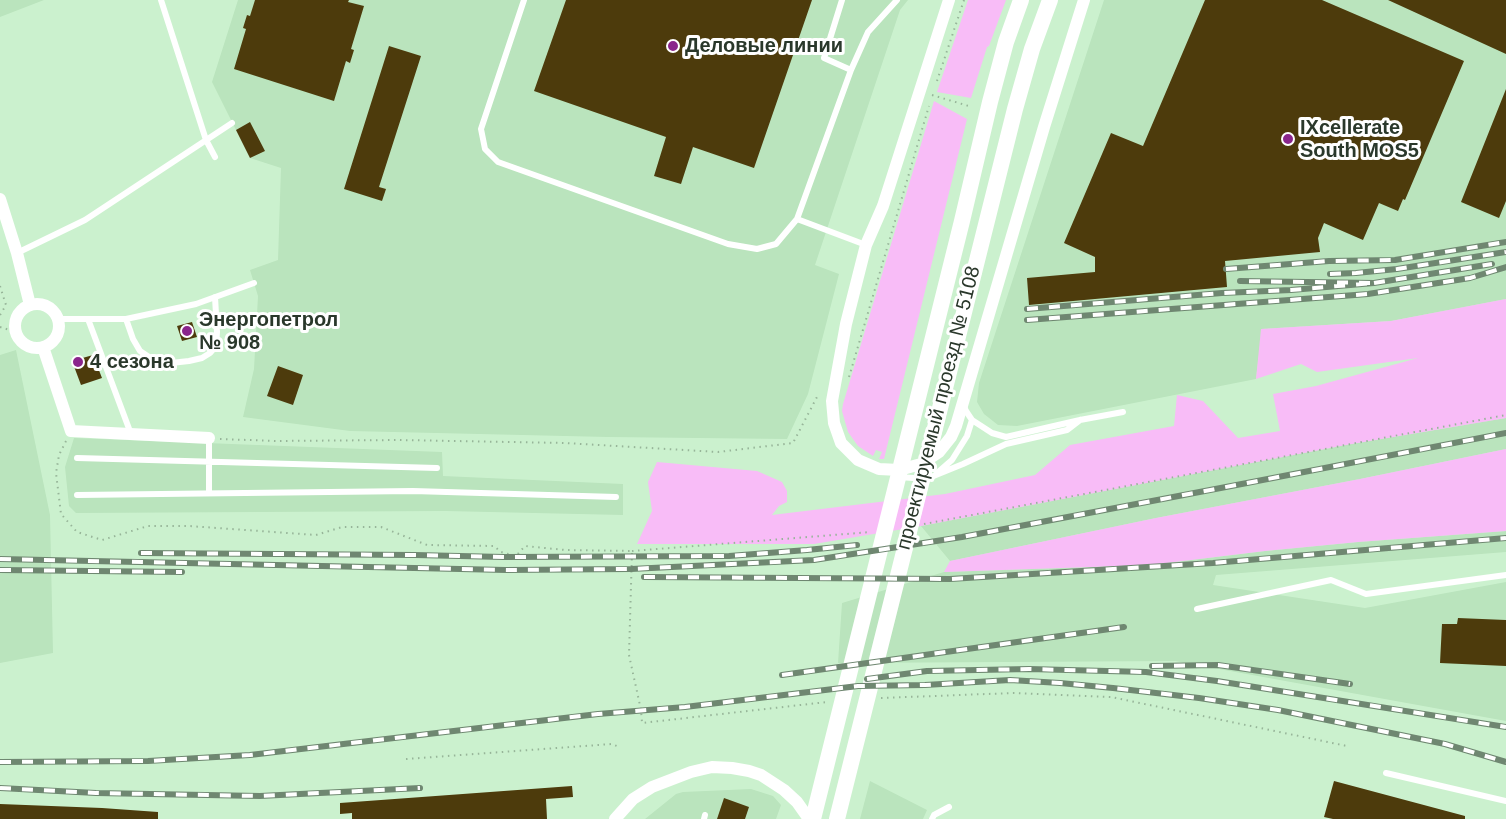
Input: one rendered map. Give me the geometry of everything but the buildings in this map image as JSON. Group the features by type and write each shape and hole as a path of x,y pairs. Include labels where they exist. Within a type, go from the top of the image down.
{"main road":[{"name":"проектируемый проезд № 5108","path":"811,819 957,244 990,102 1006,42 1021,0"},
{"name":"проектируемый проезд № 5108","path":"837,819 1015,109 1032,49 1050,0"}],"street":[{"path":"949,0 883,206 866,245 846,324 832,401 836,432 841,443 858,460 879,469 910,468 930,459 951,437 956,426 1084,0"},
{"path":"0,200 5,229 18,253 30,305"},
{"path":"30,305 47,306 54,311 58,319 57,336 43,347 32,347 22,342 16,332 16,321 21,311 30,305"},
{"path":"43,347 71,431 209,438"},
{"path":"615,819 633,799 652,787 691,772 712,767 732,768 761,775 784,790 811,819"}],"lane":[{"path":"161,0 206,140 215,157"},
{"path":"524,0 481,129 485,149 498,162 728,244 757,249 776,244 797,219 850,70 868,32 897,0"},
{"path":"842,0 824,58 850,70"},
{"path":"18,253 85,220 232,123"},
{"path":"797,219 866,245"},
{"path":"58,319 126,319 196,304 254,283"},
{"path":"126,319 140,351 154,361 171,363 202,358 216,346 215,297"},
{"path":"88,319 131,434"},
{"path":"963,403 972,420 992,433 1006,437 1123,412"},
{"path":"931,477 952,460 967,436 972,420"},
{"path":"879,469 903,478 931,477 1006,444 1068,430 1080,420"},
{"path":"209,438 209,493"},
{"path":"77,458 437,468"},
{"path":"77,495 413,491 616,497"},
{"path":"1197,609 1331,580 1366,594 1506,574"},
{"path":"1386,773 1506,801"},
{"path":"932,819 934,815 949,807"}],"path":[{"path":"935,85 964,0"},
{"path":"932,95 972,107"},
{"path":"0,286 6,305 0,315"},
{"path":"0,327 16,332"},
{"path":"209,438 276,441 399,440 565,443 718,452 793,443 818,395"},
{"path":"917,526 1506,415"},
{"path":"71,431 59,455 56,473 61,514 77,532 102,540 148,526 189,526 316,535 342,527 381,527 428,545 494,546 501,552 516,556 525,546 565,550 632,551 871,532"},
{"path":"632,551 629,655 642,723 827,702"},
{"path":"875,698 1013,693 1111,697 1347,746"},
{"path":"406,759 612,744 619,747"}],"shaded area":[{"path":"0,0 44,0 0,17"},
{"path":"238,0 908,0 900,10 815,265 839,274 808,394 787,439 350,431 243,417 254,369 258,296 250,270 278,260 281,168 250,158 212,82"},
{"path":"968,0 1006,0 987,47 971,98 937,92"},
{"path":"1104,0 1506,0 1506,299 1391,321 1262,329 1256,379 1017,426 998,425 984,414 977,402 979,383"},
{"path":"934,101 967,119 884,459 879,459 882,452 876,450 873,456 858,446 848,432 842,411 843,404"},
{"path":"1506,299 1506,418 1346,445 921,526 814,544 637,544 652,511 648,482 657,462 757,471 782,482 787,491 787,502 779,506 772,515 945,494 1035,475 1070,445 1174,426 1177,395 1203,401 1238,438 1280,431 1273,394 1316,386 1418,358 1317,372 1301,364 1256,379 1261,329 1391,321"},
{"path":"16,350 50,515 53,653 0,663 0,355"},
{"path":"1506,418 1506,449 950,561 921,526 1346,445"},
{"path":"74,438 442,452 443,476 623,484 623,515 445,511 76,513 69,506 65,467"},
{"path":"1506,449 1506,531 1358,542 1150,565 944,572 950,561"},
{"path":"1506,531 1506,552 1216,575 1213,585 1365,608 1506,582 1506,721 1175,661 838,663 842,603 944,572 1150,565 1358,542"},
{"path":"870,781 927,810 923,819 860,819"},
{"path":"751,789 773,796 781,805 776,819 645,819 676,794 683,792"}],"railway":[{"path":"1226,269 1329,261 1395,260 1506,242"},
{"path":"1330,274 1397,269 1506,252"},
{"path":"1374,283 1492,264"},
{"path":"1027,320 1368,294 1470,278 1506,267"},
{"path":"1027,309 1374,283 1240,281"},
{"path":"0,559 506,570 631,569 814,560 962,537 1506,433"},
{"path":"644,577 950,579 1213,563 1506,538"},
{"path":"141,553 504,557 729,556 857,545"},
{"path":"0,570 182,572"},
{"path":"782,675 1124,627"},
{"path":"1152,666 1218,665 1350,684"},
{"path":"867,679 927,671 1029,669 1146,672 1217,681 1506,727"},
{"path":"0,762 148,761 250,755 858,686 1010,680 1113,688 1278,710 1445,744 1506,762"},
{"path":"0,788 96,793 260,796 420,788"}],"place":[{"name":"Деловые линии","path":"673,46"},
{"name":"IXcellerate South MOS5","path":"1288,139"},
{"name":"Энергопетрол № 908","path":"187,331"},
{"name":"4 сезона","path":"78,362"}]}
